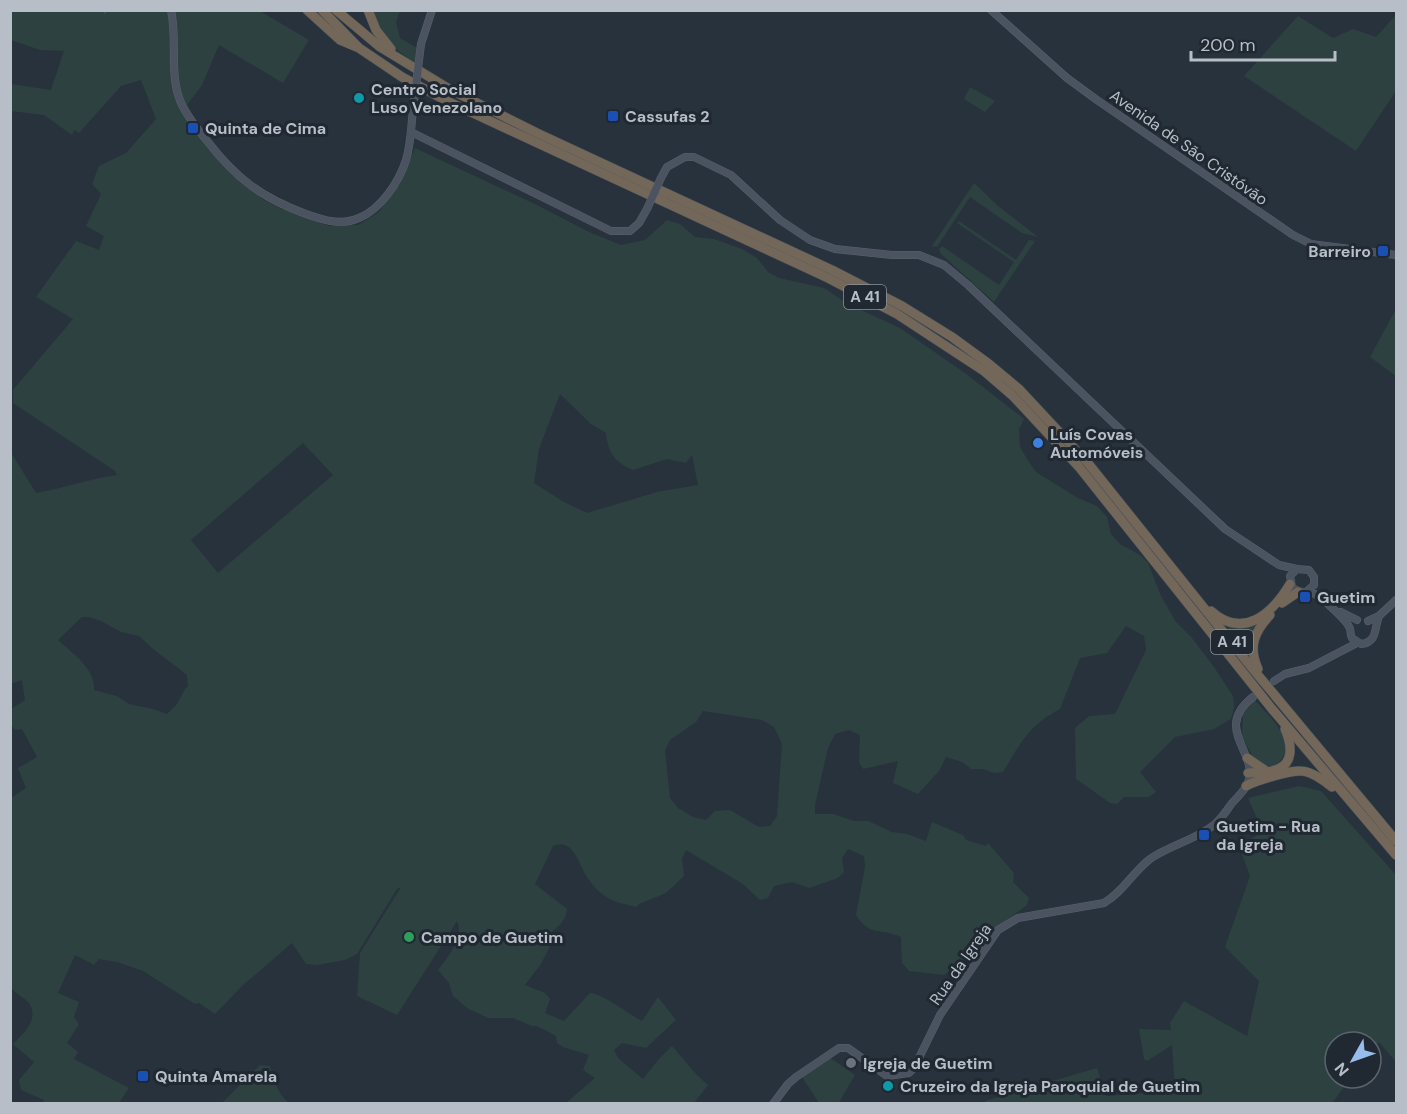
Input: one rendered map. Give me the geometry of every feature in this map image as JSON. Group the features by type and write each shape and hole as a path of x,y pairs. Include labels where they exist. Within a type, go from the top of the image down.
{"highway":[{"path":"307,10 340,40 359,48"},
{"name":"A 41","path":"322,10 359,48 402,77 447,102 828,278 897,314 984,371 1020,403 1079,467 1280,719 1396,855"},
{"name":"A 41","path":"336,10 372,42 451,90 537,133 832,270 902,306 952,337 989,364 1019,389 1056,426 1092,468 1269,682 1396,841"},
{"path":"368,10 376,30 402,62"},
{"path":"1200,601 1217,616 1231,623 1244,624 1268,611 1283,595 1290,580"},
{"path":"1269,682 1253,655 1254,636 1262,624 1287,598 1302,592"},
{"path":"1246,786 1284,765 1291,755 1291,743 1280,719"},
{"path":"1247,758 1268,775"},
{"path":"1248,773 1268,775 1307,770 1344,795"}],"main road":[{"path":"171,10 175,43 174,75 182,104 188,116 228,166 268,198 321,219 345,222 360,218 380,204 406,160 421,44 432,10"},
{"name":"Avenida de São Cristóvão","path":"991,10 1083,90 1293,235 1311,244 1396,255"},
{"path":"411,132 611,231 625,233 635,228 647,209 667,167 685,157 694,157 731,176 780,220 810,240 835,249 892,255 919,255 944,265 968,285 1225,529 1280,565 1309,570 1319,593 1344,615 1368,621 1379,616 1396,600"},
{"path":"1280,565 1302,592 1319,597 1343,619 1357,643"},
{"path":"1290,580 1297,569"},
{"path":"1302,592 1314,585"},
{"path":"1269,682 1286,674 1309,668 1357,643 1365,644 1372,641 1379,616"},
{"path":"1336,653 1357,620"},
{"path":"1368,621 1375,628"},
{"name":"Rua da Igreja","path":"773,1104 796,1077 839,1048 848,1048 887,1076 905,1074 912,1070 940,1015 998,930 1018,918 1104,903 1114,897 1149,860 1214,825 1246,786 1247,758 1236,733 1242,709 1253,697"},
{"name":"Rua da Igreja","path":"1230,806 1248,773"}],"green space":[{"path":"11,11 260,11 309,40 283,83 219,45 202,85 187,105 197,123 233,168 262,199 282,209 329,226 358,225 378,213 400,184 415,148 591,233 621,245 645,240 667,220 680,224 695,237 714,239 742,249 757,258 768,272 779,278 824,288 848,304 900,328 965,373 1024,419 1019,429 1020,447 1036,472 1078,498 1097,506 1107,517 1111,534 1120,544 1140,555 1148,563 1161,596 1176,622 1192,638 1233,696 1234,708 1231,719 1214,729 1175,737 1140,772 1156,792 1149,797 1124,797 1117,804 1110,803 1076,779 1075,728 1089,716 1115,714 1146,650 1144,636 1126,626 1107,653 1080,658 1060,709 1033,729 1003,772 994,773 983,769 971,769 962,762 946,757 939,771 918,794 893,783 898,761 863,769 859,762 860,735 849,730 835,734 828,748 815,814 833,814 854,821 868,821 892,832 907,834 926,841 932,822 963,835 966,840 986,846 988,843 1014,873 1013,882 1029,898 1027,905 992,931 970,962 958,963 944,975 909,971 902,963 901,937 871,929 861,922 856,915 865,867 864,856 848,849 842,858 844,872 838,878 809,888 792,882 774,886 768,898 760,900 743,884 686,850 682,859 684,876 666,893 639,904 637,907 609,899 588,879 570,848 560,844 553,846 535,884 567,909 566,916 552,931 549,948 541,964 525,985 545,993 550,999 545,1013 564,1021 590,993 609,1000 642,1021 658,997 676,1020 646,1048 622,1043 614,1050 618,1058 643,1079 672,1046 708,1085 694,1103 566,1103 595,1078 583,1070 589,1055 563,1047 557,1043 556,1036 537,1026 513,1018 488,1018 467,1008 453,996 449,983 438,970 457,940 459,927 457,921 397,1015 357,996 360,953 401,887 397,889 357,954 345,960 317,965 306,964 292,943 242,986 215,1014 143,971 117,962 99,959 94,965 75,955 58,993 79,1002 74,1017 79,1024 67,1043 78,1052 74,1059 129,1088 119,1103 43,1103 44,1100 21,1090 19,1080 34,1062 13,1044 29,1026 33,1015 29,1003 11,988 11,798 26,788 18,768 37,757 22,729 15,730 11,725 11,709 25,700 22,680 11,684 10,451 36,493 117,475 115,471 13,403 13,390 73,319 36,297 76,241 99,250 104,236 86,226 101,194 92,184 99,166 126,153 156,119 141,80 121,86 79,133 74,130 72,135 44,115 11,111 11,84 51,90 64,51 40,50 11,40","holes":["560,394 591,424 606,433 610,451 621,464 633,470 667,459 686,463 692,455 698,485 657,492 587,513 534,483 539,449","303,443 333,475 218,573 191,540","82,617 101,621 121,632 139,636 187,675 188,686 177,704 167,714 129,704 117,696 94,690 94,682 87,668 58,640","703,711 762,720 774,727 782,744 777,816 770,826 759,827 730,810 715,811 706,820 693,817 678,808 670,798 665,750 670,740 696,722"]},
{"path":"374,11 400,11 396,22 400,38 417,48 415,63 383,35"},
{"path":"1396,15 1396,91 1356,151 1244,76 1298,16 1333,38 1353,29 1376,37"},
{"path":"970,87 995,101 985,112 964,99"},
{"path":"974,183 998,206 1038,237 1022,233 970,197 937,247 932,246"},
{"path":"959,221 1016,260 1029,240 1035,241 994,302 941,254 939,249 942,246 999,285 1014,262 957,223"},
{"path":"1396,309 1396,376 1370,357"},
{"path":"1222,621 1259,621 1250,657"},
{"path":"1255,700 1276,724 1285,742 1286,750 1282,759 1273,767 1263,766 1256,762 1242,737 1243,714"},
{"path":"1299,786 1321,791 1396,875 1396,1062 1383,1047 1383,1030 1323,1030 1323,1090 1342,1090 1332,1103 986,1103 985,1101 1097,1068 1106,1096 1175,1091 1172,1045 1147,1061 1144,1059 1139,1029 1171,1030 1170,1023 1184,1001 1247,1036 1259,981 1225,947 1250,876 1239,846 1263,832 1248,798"},
{"path":"830,1058 855,1075 838,1104 819,1103 802,1077"},
{"path":"260,1065 270,1066 279,1091 289,1103 222,1103"}],"place":[{"name":"Centro Social Luso Venezolano","path":"359,98"},
{"name":"Cassufas 2","path":"613,116"},
{"name":"Quinta de Cima","path":"193,128"},
{"name":"Barreiro","path":"1383,251"},
{"name":"Luís Covas Automóveis","path":"1038,443"},
{"name":"Guetim","path":"1305,597"},
{"name":"Guetim - Rua da Igreja","path":"1204,835"},
{"name":"Campo de Guetim","path":"409,937"},
{"name":"Igreja de Guetim","path":"851,1063"},
{"name":"Quinta Amarela","path":"143,1076"},
{"name":"Cruzeiro da Igreja Paroquial de Guetim","path":"888,1086"}]}
